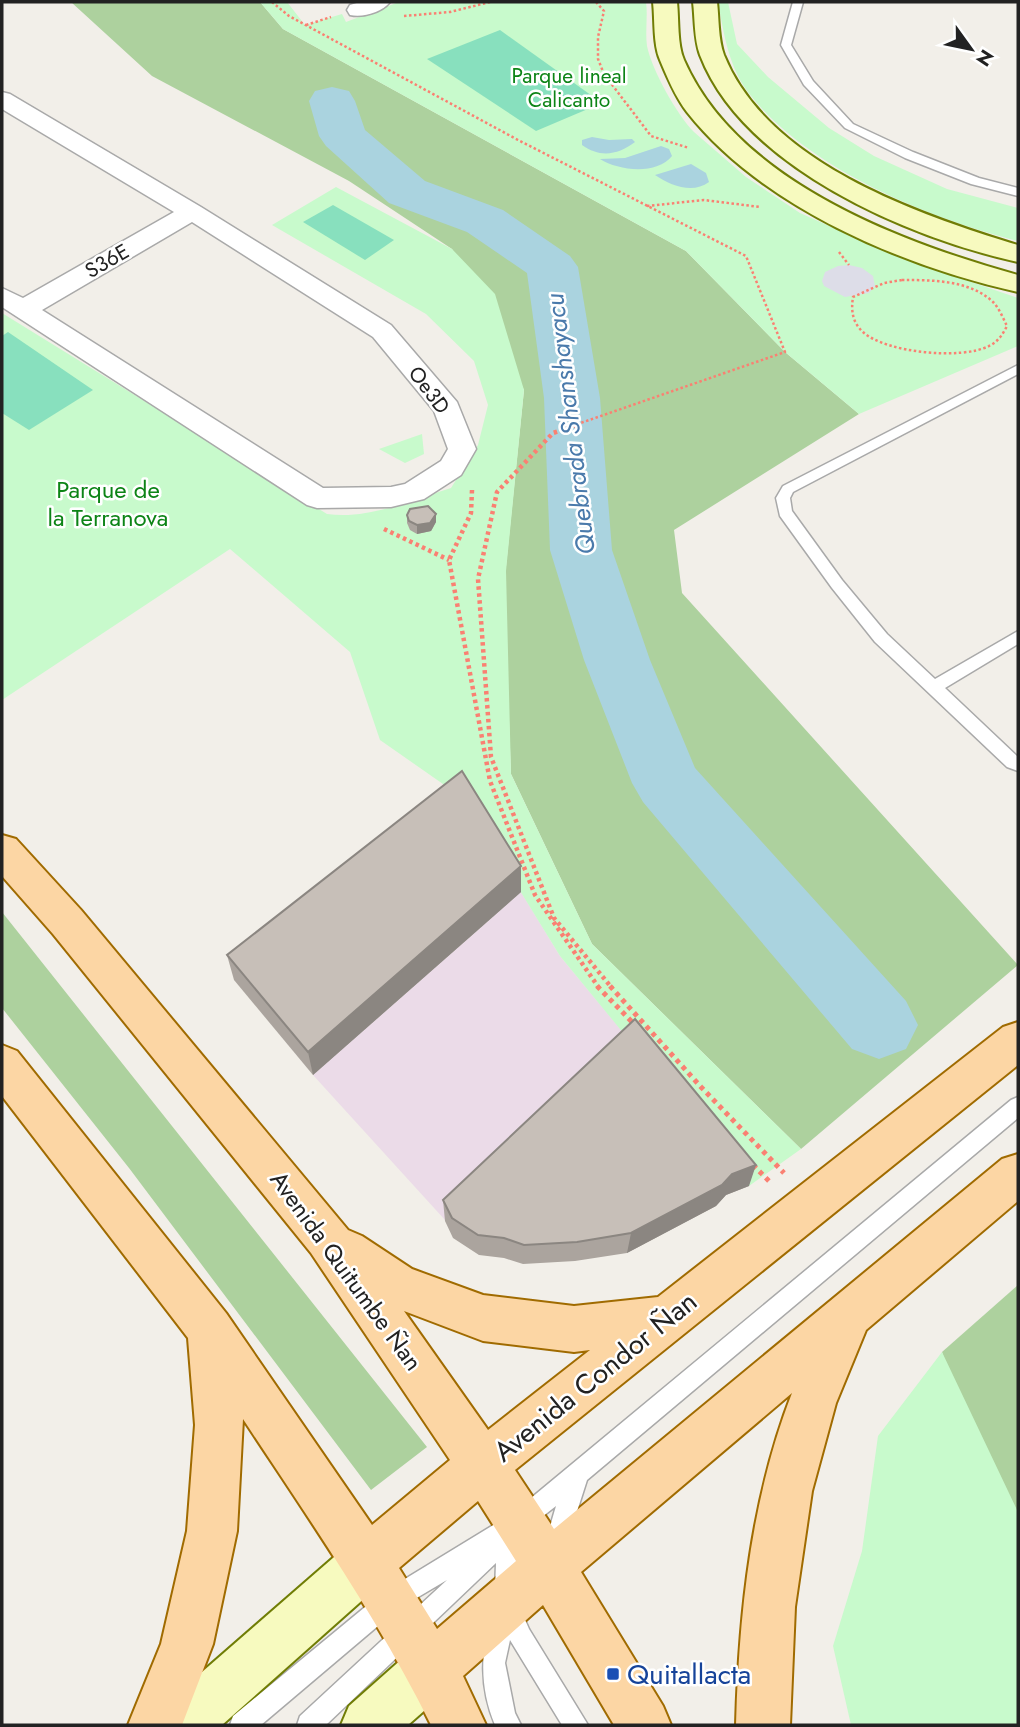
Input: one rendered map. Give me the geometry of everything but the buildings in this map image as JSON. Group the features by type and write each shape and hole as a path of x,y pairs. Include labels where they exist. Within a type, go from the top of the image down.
{"main road":[{"path":"665,2 666,40 678,73 699,110 748,160 820,207 911,250 1018,284"},
{"path":"705,2 706,39 724,80 738,103 784,147 849,189 890,210 1018,254"},
{"path":"820,207 849,189"},
{"name":"Avenida Quitumbe Ñan","path":"2,850 145,1015 327,1238 484,1464 514,1526 550,1565 644,1725"},
{"name":"Avenida Condor Ñan","path":"368,1725 399,1616 484,1464 1018,1040"},
{"path":"2,1064 210,1329 399,1616 459,1725"},
{"name":"Avenida Condor Ñan","path":"182,1725 399,1616 507,1601 1018,1174"},
{"path":"327,1238 398,1286 483,1318 574,1329 665,1319"},
{"path":"763,1725 763,1653 779,1525 808,1413 849,1316"},
{"path":"155,1725 187,1644 212,1531 219,1425 210,1329"}],"street":[{"path":"358,10 379,2"},
{"name":"Oe3D","path":"2,99 192,212 382,331 447,408 462,449"},
{"name":"S36E","path":"12,303 192,212"},
{"path":"12,303 317,498 391,497 414,492 451,468 462,449"}],"lane":[{"path":"798,2 786,45 808,83 849,126 909,155 975,181 1018,192"},
{"path":"1018,369 788,489 783,498 785,512 822,565 881,638 1018,764"},
{"path":"933,688 1018,637"},
{"path":"309,1725 399,1616 578,1474 1018,1106"},
{"path":"550,1565 578,1474"},
{"path":"242,1725 399,1616 477,1567 514,1526"},
{"path":"509,1725 504,1717 493,1663 507,1601 514,1526"},
{"path":"507,1601 520,1636 576,1725"}],"path":[{"path":"272,2 289,16 518,141 746,256 785,352 553,433 497,492 478,579 491,757 554,918 593,967 807,1206"},
{"path":"646,206 669,201 728,201 764,208"},
{"path":"902,279 929,280 973,290 994,303 1007,326 1002,338 984,348 926,352 889,344 863,332 851,312 853,298 869,293 875,286 885,282 902,279"},
{"path":"462,449 472,482 471,513 449,560 490,781 535,895 590,978 687,1082"},
{"path":"749,1160 807,1206"}],"shaded area":[{"path":"838,266 862,268 873,276 875,286 869,293 845,297 824,286 822,281 825,272"},
{"path":"521,892 560,956 632,1043 445,1220 313,1075"}],"green space":[{"path":"71,2 260,2 283,29 686,251 785,352 859,414 674,530 682,593 1018,965 801,1149 592,944 511,774 504,586 524,390 452,249 349,181 152,76"},
{"name":"Parque lineal Calicanto","path":"260,2 287,2 305,25 342,14 346,22 399,2 646,2 646,40 650,56 673,104 694,132 746,177 800,213 904,259 1018,298 1018,346 859,414 785,352 686,251 283,29"},
{"path":"718,2 728,2 737,44 768,77 829,128 874,156 947,189 1018,208 1018,241 910,205 873,188 805,146 751,96 737,75 728,51"},
{"path":"500,30 602,103 536,131 427,59"},
{"name":"Parque de la Terranova","path":"336,187 452,249 495,294 524,390 506,571 511,774 592,944 801,1149 749,1186 560,956 463,798 380,740 350,652 230,549 2,700 2,313 327,514 374,512 451,488 478,445 488,405 474,361 426,314 272,225"},
{"path":"333,205 394,240 365,260 303,222"},
{"path":"8,332 93,390 29,430 2,413 2,336"},
{"path":"422,434 424,454 405,463 379,449"},
{"path":"2,912 427,1447 371,1490 129,1168 2,1008"},
{"path":"1018,1285 1018,1596 942,1352"},
{"path":"942,1352 1018,1512 1018,1725 851,1725 833,1646 862,1551 878,1436"}],"water":[{"path":"592,137 609,140 632,139 635,142 616,152 602,153 582,145 582,140"},
{"path":"661,146 669,149 672,156 657,166 648,168 627,168 600,159 625,158"},
{"path":"691,164 706,173 709,182 703,186 689,188 655,175"}],"waterway":[{"name":"Quebrada Shanshayacu","path":"332,101 343,136 407,192 485,221 552,267 572,398 581,550 617,660 667,783 879,1025"}],"place":[{"name":"Quitallacta","path":"613,1674"}]}
